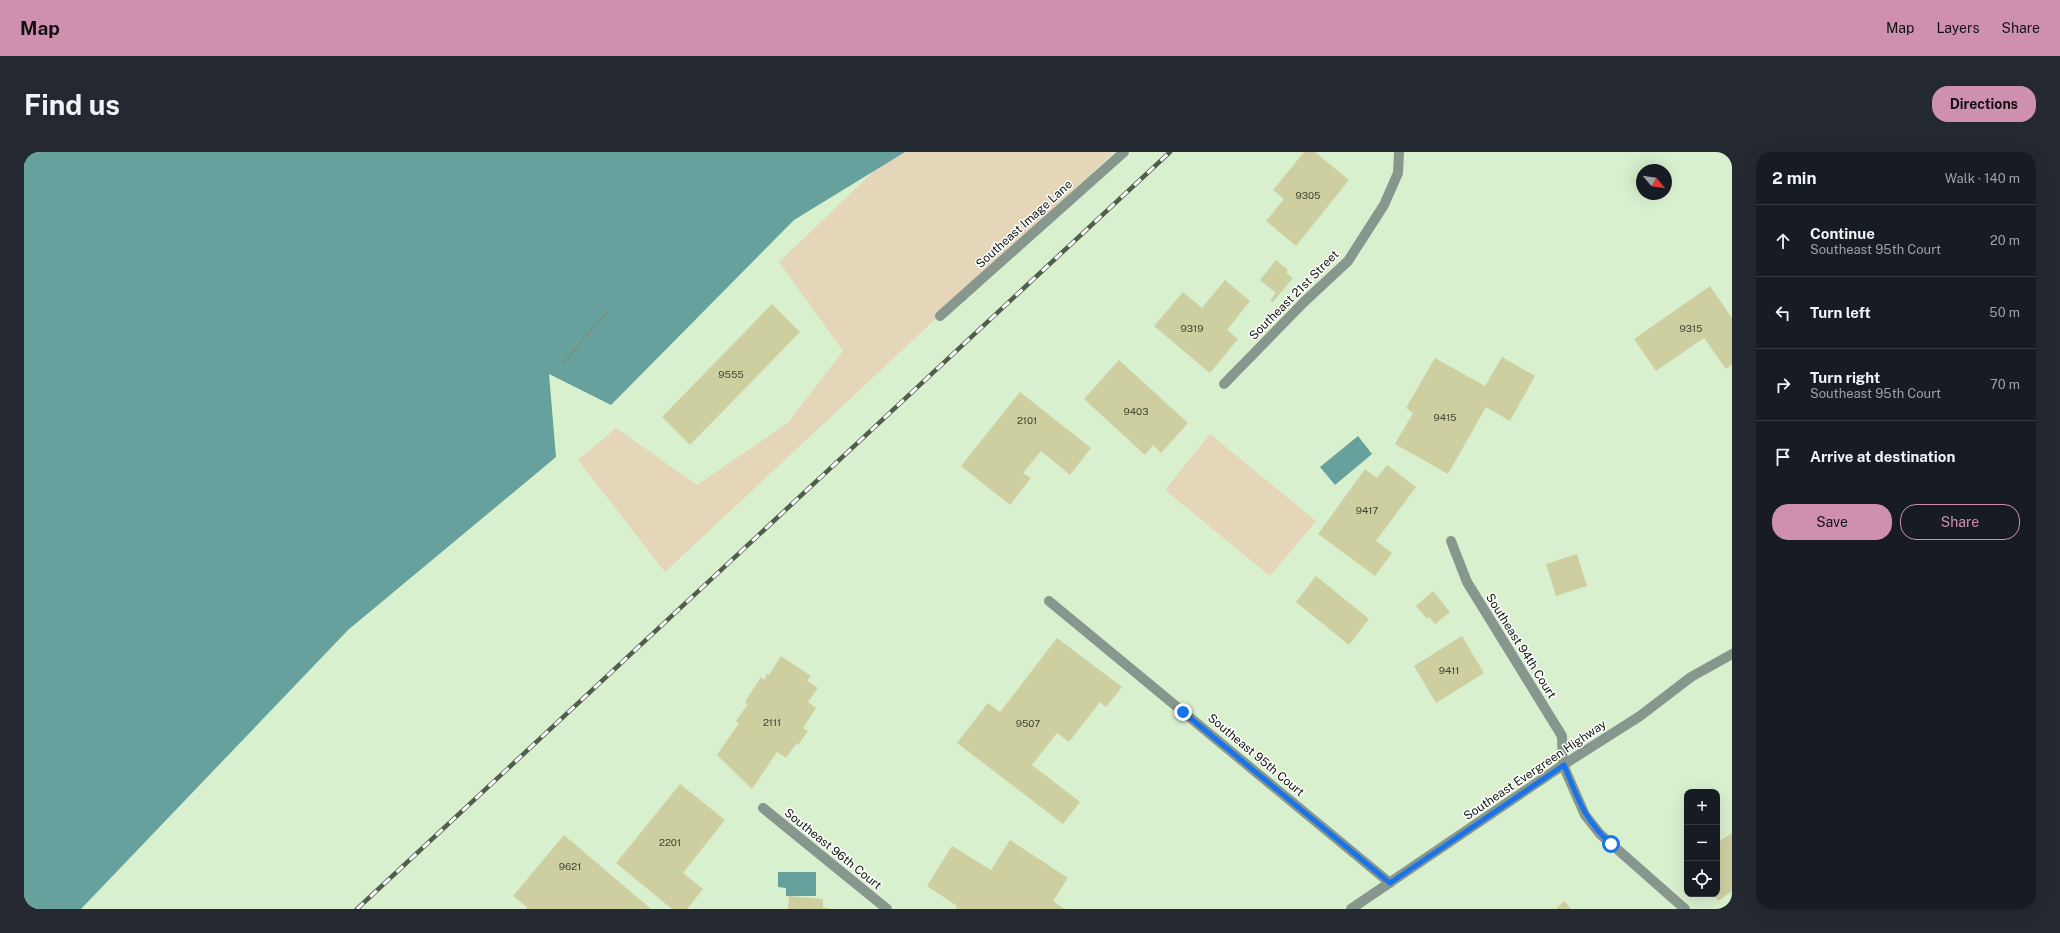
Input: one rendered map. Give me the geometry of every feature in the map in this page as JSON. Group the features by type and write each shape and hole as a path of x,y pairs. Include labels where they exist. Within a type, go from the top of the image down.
{"street":[{"name":"Southeast Image Lane","path":"940,316 1124,152"},
{"name":"Southeast 21st Street","path":"1224,384 1304,302 1348,261 1384,205 1398,173 1399,152"},
{"name":"Southeast 94th Court","path":"1450,541 1467,582 1562,736 1564,765"},
{"name":"Southeast 95th Court","path":"1049,601 1390,883"},
{"name":"Southeast Evergreen Highway","path":"1351,909 1564,765 1640,716 1691,677 1732,654"},
{"path":"1564,765 1585,815 1600,834 1685,909"},
{"name":"Southeast 96th Court","path":"763,808 887,909"}],"path":[{"path":"564,363 608,310"}],"shaded area":[{"path":"894,152 1114,152 665,572 578,460 616,428 697,485 788,423 843,351 779,262"},
{"path":"1210,434 1316,521 1270,576 1165,490"}],"water":[{"path":"24,152 905,152 794,220 611,405 549,374 556,457 348,630 81,909 24,909"},
{"path":"1358,436 1372,454 1335,485 1320,467"},
{"path":"778,872 816,872 816,896 786,896 786,888 778,887"}],"building":[{"path":"1304,152 1315,152 1349,180 1296,246 1266,221 1284,199 1273,190"},
{"path":"1276,260 1288,270 1286,272 1293,278 1273,302 1270,300 1276,293 1260,280"},
{"path":"1225,280 1250,301 1227,330 1238,339 1210,373 1154,326 1183,292 1202,308"},
{"path":"1710,286 1732,318 1732,364 1726,369 1704,338 1656,371 1634,339"},
{"path":"772,304 800,332 690,445 662,417"},
{"path":"1502,357 1535,376 1510,421 1486,407 1448,474 1395,444 1413,413 1406,408 1435,358 1485,386"},
{"path":"1119,360 1188,423 1161,453 1153,445 1145,455 1084,399"},
{"path":"1020,392 1091,448 1070,475 1041,451 1023,473 1031,478 1010,505 961,466"},
{"path":"1387,465 1416,487 1376,541 1392,553 1375,576 1318,534 1365,469 1377,478"},
{"path":"1577,554 1587,586 1556,596 1546,564"},
{"path":"1316,576 1369,619 1349,645 1296,602"},
{"path":"1433,591 1450,612 1435,624 1429,617 1427,619 1416,606"},
{"path":"1462,636 1484,673 1436,703 1414,666"},
{"path":"1057,638 1122,687 1106,707 1100,702 1069,742 1057,733 1032,765 1080,802 1063,824 957,743 988,703 1000,712"},
{"path":"781,656 811,676 807,681 818,688 808,702 816,708 803,728 808,731 798,745 796,744 786,758 777,752 752,789 717,755 739,723 736,721 748,704 745,702 761,677 764,680 767,674 769,675"},
{"path":"680,784 725,820 683,873 703,889 687,909 672,909 616,863"},
{"path":"1732,833 1732,891 1718,901 1715,897 1720,897 1720,841"},
{"path":"564,835 651,909 526,909 527,907 513,896"},
{"path":"1010,840 1068,878 1053,901 1065,909 955,909 957,906 927,886 952,846 991,870"},
{"path":"789,896 823,899 823,907 831,909 788,909"},
{"path":"1564,901 1571,909 1556,909"}],"railway":[{"path":"357,909 1170,152"}],"route":[{"path":"1183,712 1390,883 1564,765 1585,815 1600,834 1611,844"}]}
